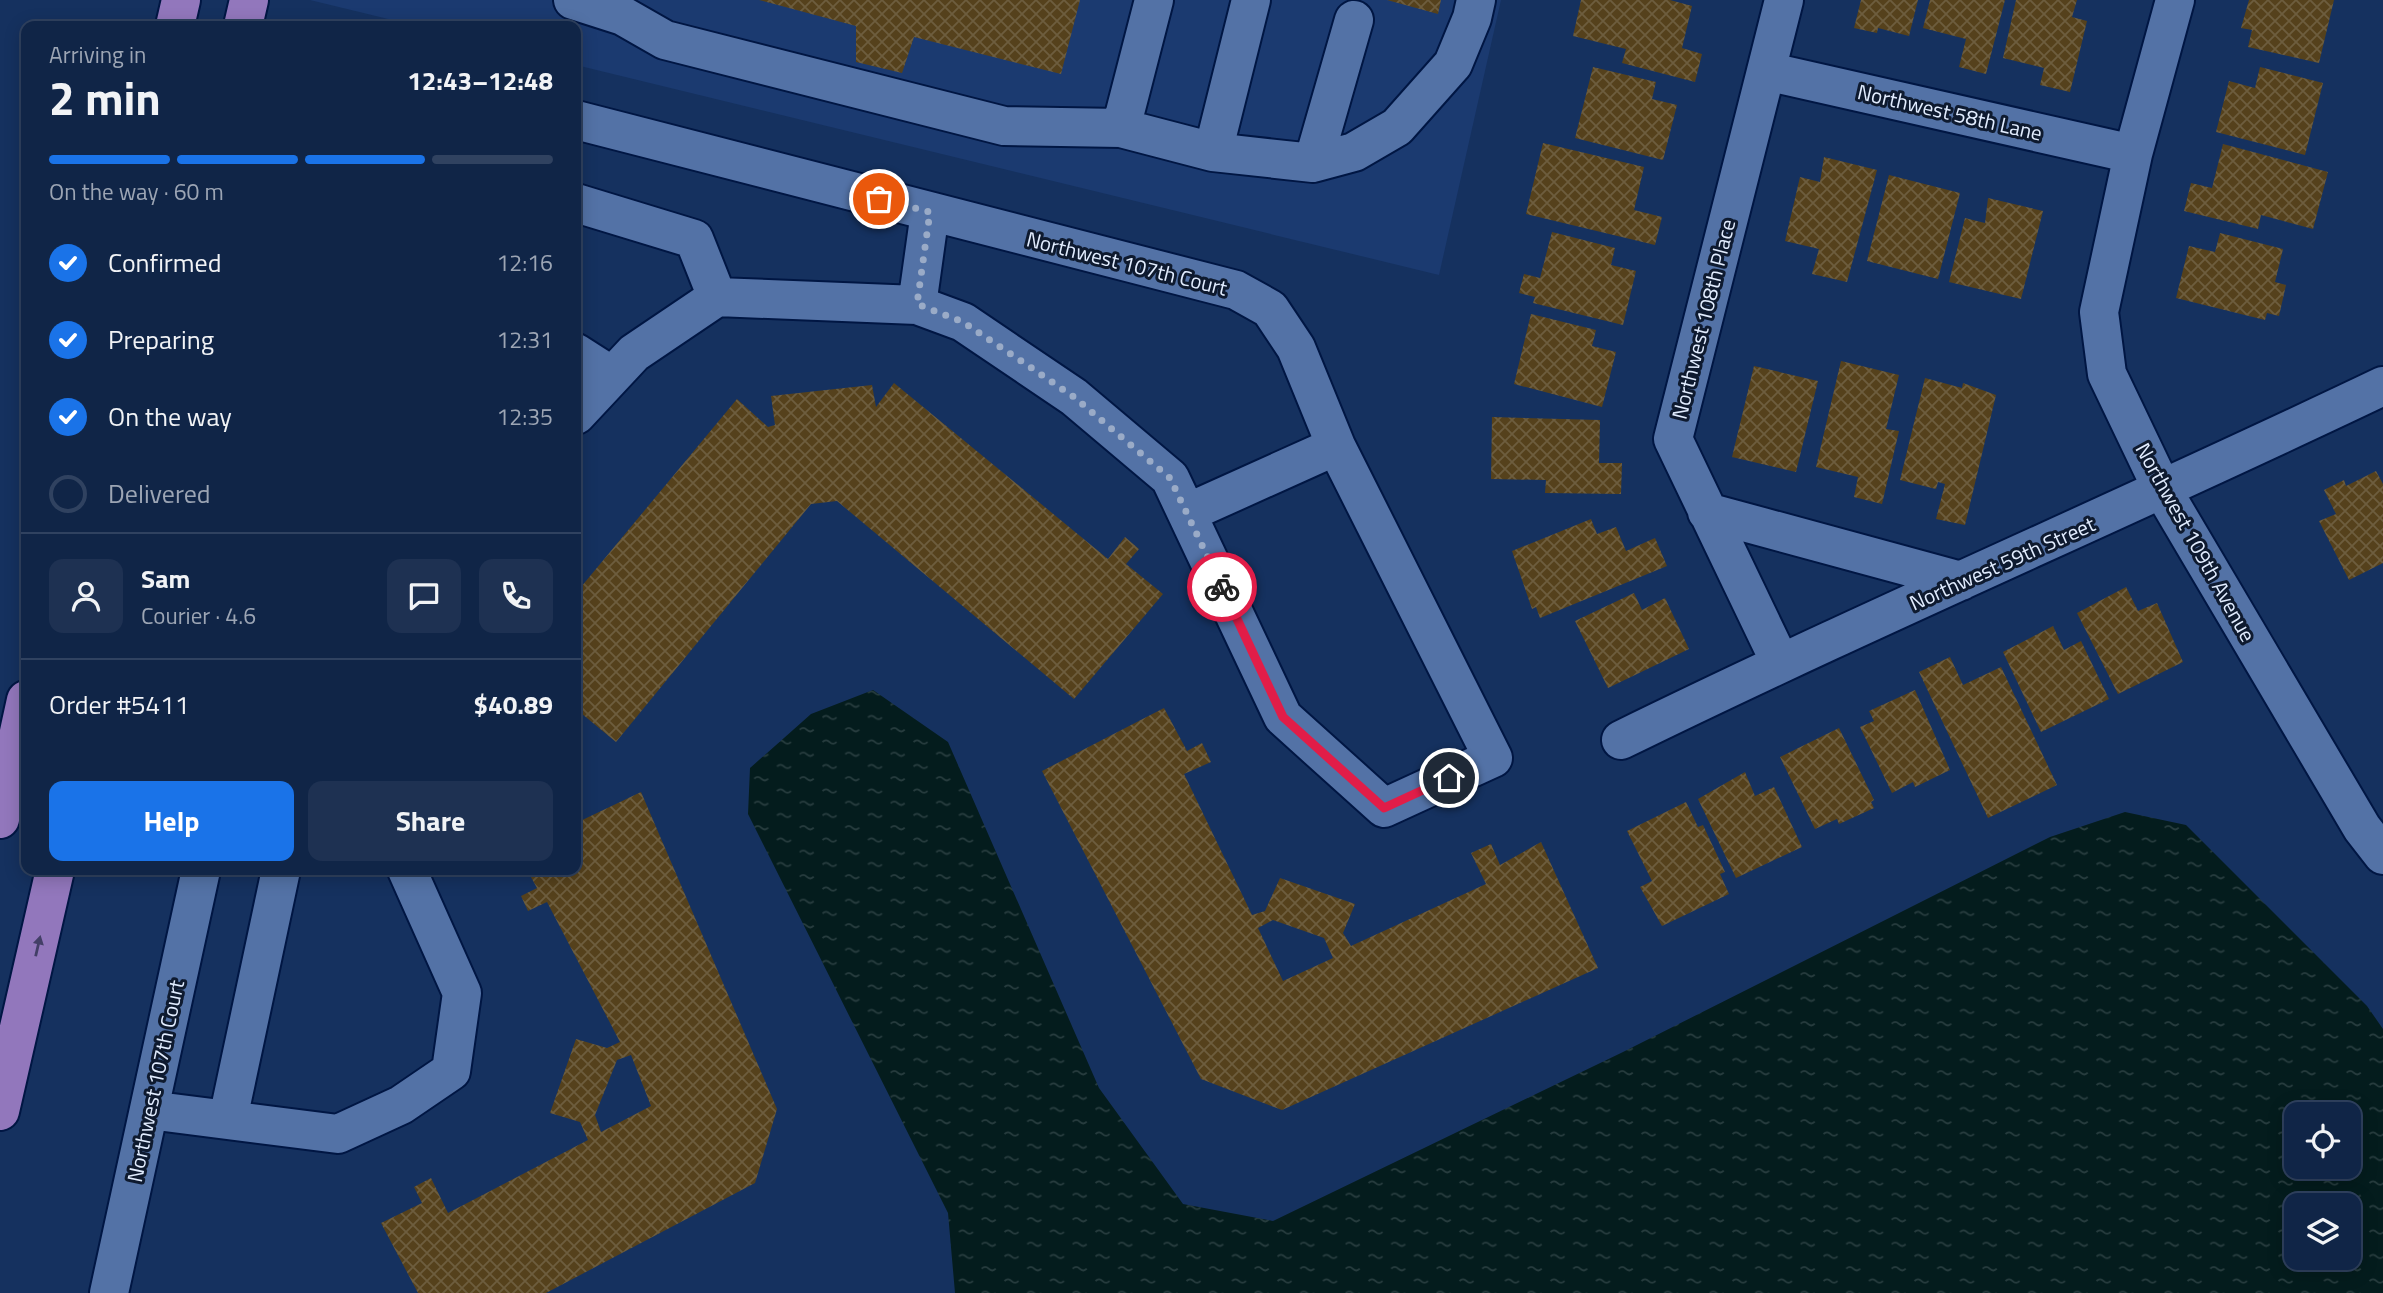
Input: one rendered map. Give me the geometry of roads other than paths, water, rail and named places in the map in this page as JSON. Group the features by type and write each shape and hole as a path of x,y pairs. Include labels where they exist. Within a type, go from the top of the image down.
{"main road":[{"path":"176,21 181,0"},
{"path":"244,21 249,0"},
{"path":"0,819 21,723"},
{"path":"0,1111 11,1010 53,875"}],"street":[{"path":"573,0 623,16 665,40 1004,126 1121,128 1213,152 1313,163 1354,152 1397,127 1453,64 1472,18 1476,0"},
{"path":"1121,128 1154,0"},
{"path":"1213,152 1251,0"},
{"name":"Northwest 108th Place","path":"1780,662 1673,439 1784,0"},
{"name":"Northwest 109th Avenue","path":"2175,0 2133,153 2099,312 2106,374 2163,491 2362,828 2383,855"},
{"path":"1313,163 1354,20"},
{"name":"Northwest 58th Lane","path":"1766,71 2133,153"},
{"name":"Northwest 107th Court","path":"581,121 1236,290 1270,309 1296,348 1336,446 1493,758 1384,808 1283,717 1187,513"},
{"path":"581,205 694,239 717,297"},
{"path":"917,304 930,212"},
{"path":"581,410 634,353 717,297 917,304 963,322 1074,397 1170,478 1187,513 1336,446"},
{"path":"581,356 612,376"},
{"name":"Northwest 59th Street","path":"1621,740 1780,662 2163,491 2383,386"},
{"path":"1707,512 1961,581"},
{"name":"Northwest 107th Court","path":"109,1293 200,875"},
{"path":"228,1119 280,875"},
{"path":"149,1110 338,1134 401,1105 451,1071 462,993 409,875"}],"water":[{"path":"873,690 948,742 1099,1088 1183,1204 1273,1221 1623,1052 2050,837 2125,812 2186,825 2367,1006 2383,1029 2383,1293 955,1293 948,1213 748,814 750,768 811,714"}]}
